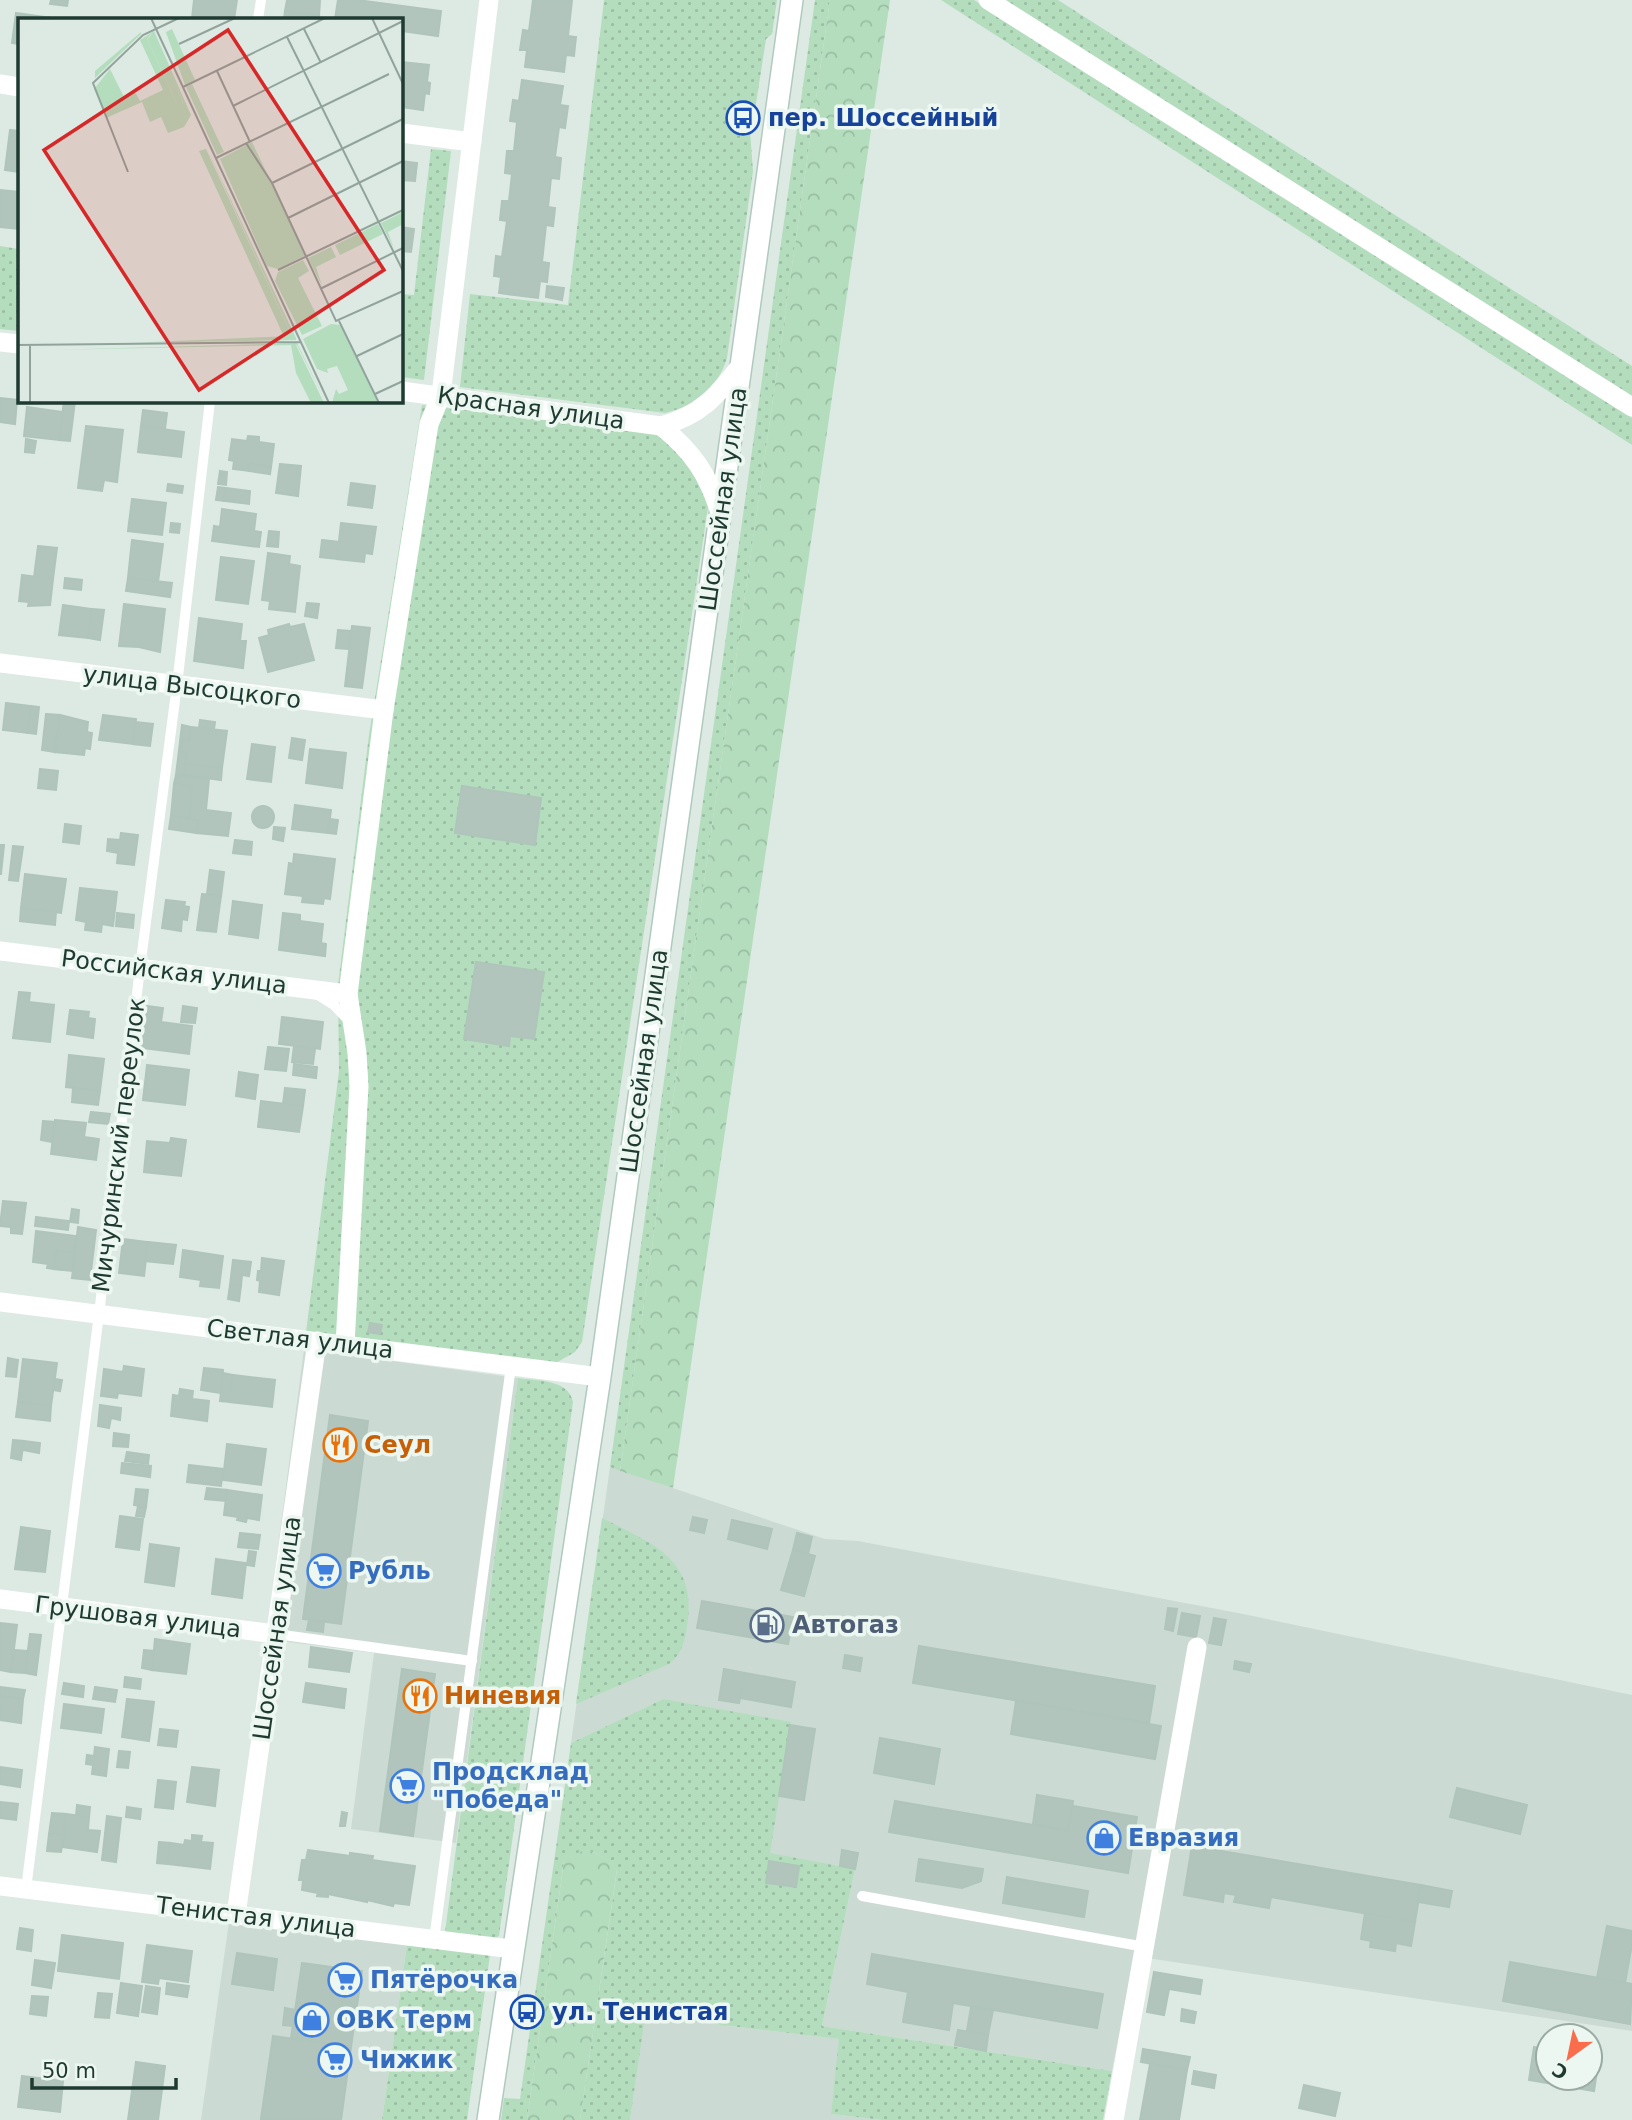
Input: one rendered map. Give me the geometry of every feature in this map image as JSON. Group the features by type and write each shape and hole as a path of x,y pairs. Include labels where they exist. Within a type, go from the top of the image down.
{"main road":[{"name":"Шоссейная улица","path":"488,2120 600,1377 792,0"}],"street":[{"path":"345,1345 359,1086 348,994 384,710 429,424 442,395 489,0"},
{"path":"988,0 1632,407"},
{"path":"0,84 18,87"},
{"path":"402,133 472,142"},
{"path":"0,342 18,344"},
{"path":"661,426 691,416 707,405 741,365"},
{"name":"Красная улица","path":"402,391 661,426"},
{"path":"661,426 680,442 704,472 721,514"},
{"name":"улица Высоцкого","path":"0,663 384,710"},
{"name":"Российская улица","path":"0,951 348,994"},
{"name":"Светлая улица","path":"0,1302 600,1377"},
{"name":"Шоссейная улица","path":"236,1915 317,1341"},
{"name":"Грушовая улица","path":"0,1599 276,1634"},
{"path":"1114,2120 1197,1647"},
{"name":"Тенистая улица","path":"0,1886 512,1949"}],"lane":[{"path":"258,18 261,0"},
{"name":"Мичуринский переулок","path":"26,1889 63,1607 210,402"},
{"path":"298,988 327,999 353,1026"},
{"path":"434,1940 511,1366"},
{"path":"276,1634 472,1661"},
{"path":"862,1896 1144,1947"}],"shaded area":[{"path":"304,1349 518,1378 456,1843 351,1829 374,1653 266,1639"},
{"path":"610,1467 825,1539 858,1541 1238,1613 1632,1695 1632,2031 1604,2027 1604,2022 1572,2022 1134,1956 1112,2071 822,2026 855,1869 770,1854 663,1699 571,1743"},
{"path":"229,1922 407,1945 382,2120 201,2120"},
{"path":"644,2016 840,2039 831,2114 882,2120 630,2120"}],"green space":[{"path":"604,0 777,0 772,34 766,39 755,110 735,108 732,128 750,131 753,171 727,358 718,378 704,394 686,406 665,413 460,387 470,294 568,305"},
{"path":"815,0 830,0 620,1471 610,1467"},
{"path":"830,0 890,0 673,1488 620,1471"},
{"path":"941,0 974,0 1632,418 1632,445"},
{"path":"1001,0 1058,0 1632,366 1632,399"},
{"path":"431,149 451,151 424,380 402,377 402,294 414,295"},
{"path":"0,246 18,249 18,331 0,329"},
{"path":"422,405 655,433 686,464 709,501 582,1342 575,1352 554,1364 306,1332 339,1071 338,985 369,735"},
{"path":"518,1378 559,1385 570,1394 573,1402 499,1936 494,1939 445,1932"},
{"path":"602,1518 654,1546 678,1569 686,1585 689,1603 687,1626 682,1647 669,1664 576,1704"},
{"path":"663,1699 791,1722 770,1853 855,1869 822,2026 1112,2071 1103,2120 882,2120 831,2114 839,2039 645,2016 630,2120 580,2120 617,1870 598,1854 587,1850 564,1861 527,2120 501,2120 504,2098 520,2099 571,1743"},
{"path":"587,1850 598,1854 617,1869 580,2120 527,2120 564,1861 570,1855"},
{"path":"407,1945 490,1955 467,2120 382,2120"}],"building":[{"path":"51,0 68,0 67,6 50,4"},
{"path":"194,0 237,0 234,18 192,18"},
{"path":"287,0 320,0 319,16 285,11"},
{"path":"338,0 441,11 438,36 402,31 402,18 335,18"},
{"path":"533,0 572,0 568,36 576,37 574,56 566,55 564,72 525,67 527,50 520,50 523,30 529,31"},
{"path":"285,11 319,16 318,18 284,18"},
{"path":"16,13 53,18 18,18 18,44 12,43"},
{"path":"402,62 429,65 429,94 425,93 423,110 402,107"},
{"path":"522,80 563,86 560,105 568,106 565,128 559,127 555,157 561,158 559,179 551,178 548,207 555,208 553,226 546,225 542,262 549,263 547,282 540,281 538,298 499,293 501,277 494,276 496,256 502,257 507,221 500,220 502,201 509,201 512,174 505,173 507,151 514,151 517,122 510,121 513,100 519,101"},
{"path":"737,110 747,112 745,128 735,127"},
{"path":"10,130 18,131 18,172 5,170"},
{"path":"402,161 417,163 415,181 402,180"},
{"path":"0,190 18,192 18,229 0,227"},
{"path":"402,227 414,229 411,252 402,251"},
{"path":"547,286 564,288 562,300 546,297"},
{"path":"0,398 17,400 15,424 0,422"},
{"path":"64,402 75,402 70,441 59,440"},
{"path":"27,407 63,412 59,440 24,436"},
{"path":"143,410 167,413 165,429 141,426"},
{"path":"86,426 123,430 117,482 104,480 102,491 78,488"},
{"path":"141,426 184,432 181,457 138,452"},
{"path":"248,436 259,437 259,442 274,444 271,467 250,464 249,471 233,469 234,461 229,460 232,439 247,441"},
{"path":"26,439 36,441 34,453 25,452"},
{"path":"250,464 271,467 270,474 249,471"},
{"path":"280,464 301,466 298,496 276,493"},
{"path":"220,471 227,472 226,485 218,484"},
{"path":"351,483 375,486 372,508 348,505"},
{"path":"168,484 183,486 182,493 167,491"},
{"path":"218,487 226,488 224,501 216,500"},
{"path":"226,488 250,491 249,504 224,501"},
{"path":"132,499 166,503 162,535 128,531"},
{"path":"222,509 256,514 254,531 261,532 259,547 212,541 214,526 220,527"},
{"path":"171,523 180,524 179,533 170,532"},
{"path":"341,523 376,527 372,554 365,553 364,562 337,559"},
{"path":"269,531 279,532 278,547 267,546"},
{"path":"132,540 163,544 158,582 128,578"},
{"path":"322,540 339,542 337,559 320,557"},
{"path":"38,546 57,548 53,579 34,577"},
{"path":"268,553 290,556 289,564 300,566 295,612 269,609 270,601 262,600"},
{"path":"221,557 254,561 248,604 216,600"},
{"path":"22,575 53,579 50,605 28,606 29,602 19,601"},
{"path":"65,578 82,580 81,590 64,588"},
{"path":"128,578 172,583 170,597 126,591"},
{"path":"307,603 319,604 317,618 305,616"},
{"path":"124,604 165,609 160,652 119,646"},
{"path":"63,605 92,609 88,638 59,635"},
{"path":"92,609 104,610 100,640 88,638"},
{"path":"199,618 242,624 240,641 246,641 243,668 194,661"},
{"path":"289,624 290,627 304,624 314,660 268,672 259,638 269,635 268,630"},
{"path":"352,626 370,628 362,688 345,686"},
{"path":"338,630 350,631 348,649 336,648"},
{"path":"6,703 31,706 28,733 3,730"},
{"path":"31,706 39,707 36,734 28,733"},
{"path":"46,714 60,715 55,752 42,750"},
{"path":"60,715 88,722 87,732 92,733 90,749 85,748 84,755 55,752"},
{"path":"103,715 136,719 133,744 99,740"},
{"path":"200,720 215,722 214,729 199,728"},
{"path":"135,722 153,724 150,746 133,744"},
{"path":"182,725 191,727 189,741 183,740 181,752 187,752 184,775 176,775"},
{"path":"191,727 227,731 222,768 185,764 187,752 181,752 183,740 189,741"},
{"path":"292,738 305,740 302,760 289,758"},
{"path":"252,744 275,747 271,782 247,779"},
{"path":"310,749 346,753 342,788 306,783"},
{"path":"185,764 222,768 221,780 184,775"},
{"path":"40,769 58,771 56,790 38,788"},
{"path":"176,775 209,779 206,810 231,813 228,836 197,833 198,820 189,819 192,787 174,784"},
{"path":"174,784 192,787 189,819 171,816"},
{"path":"462,786 541,798 535,845 455,833"},
{"path":"295,805 331,810 328,833 292,829"},
{"path":"263,806 271,809 274,817 271,825 263,828 255,825 252,817 255,809"},
{"path":"171,816 198,820 197,833 169,829"},
{"path":"330,819 338,820 336,834 328,833"},
{"path":"65,824 81,826 79,844 63,842"},
{"path":"274,827 285,828 283,841 273,839"},
{"path":"121,833 138,835 134,865 117,863 118,853 107,851 108,839 120,840"},
{"path":"235,840 252,842 251,855 233,853"},
{"path":"0,845 4,845 1,874 0,874"},
{"path":"13,846 23,847 18,881 9,880"},
{"path":"294,854 335,859 330,899 324,898 323,904 302,902 303,896 285,894 289,863 293,864"},
{"path":"210,870 224,872 221,896 207,894"},
{"path":"25,874 66,879 61,913 21,908"},
{"path":"80,888 117,892 113,926 102,924 101,932 85,930 86,922 76,920"},
{"path":"202,894 221,896 216,932 197,930"},
{"path":"166,900 185,902 184,906 189,907 187,920 182,919 181,931 162,928"},
{"path":"233,901 262,905 258,938 229,934"},
{"path":"21,908 56,912 55,925 20,921"},
{"path":"117,913 134,915 133,928 116,926"},
{"path":"283,913 300,915 300,921 323,924 321,943 326,944 325,956 279,950"},
{"path":"476,962 544,972 534,1039 510,1036 509,1046 464,1039"},
{"path":"19,992 30,993 29,1002 54,1005 50,1042 13,1038"},
{"path":"147,1006 163,1008 161,1022 192,1026 189,1054 142,1048"},
{"path":"183,1006 197,1008 195,1023 181,1022"},
{"path":"70,1010 89,1012 88,1018 95,1019 93,1038 67,1034"},
{"path":"282,1017 323,1022 320,1049 279,1044"},
{"path":"294,1046 315,1049 313,1064 292,1062"},
{"path":"268,1047 289,1049 286,1071 265,1069"},
{"path":"69,1055 104,1059 100,1091 66,1087"},
{"path":"294,1064 317,1067 316,1078 293,1075"},
{"path":"147,1065 189,1070 185,1105 143,1100"},
{"path":"239,1072 258,1075 255,1099 236,1096"},
{"path":"73,1088 100,1091 98,1105 72,1102"},
{"path":"285,1088 305,1090 303,1106 283,1104"},
{"path":"261,1101 303,1106 299,1132 258,1127"},
{"path":"91,1112 110,1114 108,1124 89,1122"},
{"path":"55,1120 86,1123 84,1137 99,1139 96,1160 51,1154"},
{"path":"43,1121 55,1122 52,1142 41,1140"},
{"path":"171,1138 186,1140 181,1176 144,1172 147,1141 170,1143"},
{"path":"3,1201 26,1203 22,1234 11,1233 11,1227 0,1226"},
{"path":"72,1209 79,1210 78,1223 70,1222"},
{"path":"36,1217 69,1221 68,1230 35,1226"},
{"path":"78,1227 96,1230 90,1280 72,1278"},
{"path":"36,1231 76,1236 74,1253 56,1251 54,1269 47,1268 48,1264 33,1262"},
{"path":"123,1239 148,1242 144,1276 119,1273"},
{"path":"148,1242 176,1245 173,1264 145,1261"},
{"path":"183,1250 223,1256 219,1288 200,1286 201,1280 180,1277"},
{"path":"56,1251 74,1253 72,1271 54,1269"},
{"path":"262,1258 284,1261 279,1295 259,1292 260,1281 257,1280"},
{"path":"233,1260 251,1262 249,1276 242,1275 241,1286 230,1285"},
{"path":"230,1285 241,1286 239,1301 228,1299"},
{"path":"370,1323 382,1325 380,1334 368,1332"},
{"path":"8,1358 18,1360 16,1377 6,1376"},
{"path":"23,1359 57,1363 51,1406 18,1402"},
{"path":"124,1366 144,1369 141,1396 118,1393 117,1398 101,1396 104,1369 123,1372"},
{"path":"204,1368 223,1370 221,1393 201,1390"},
{"path":"223,1373 233,1375 230,1402 220,1401"},
{"path":"233,1375 275,1380 272,1407 230,1402"},
{"path":"55,1379 62,1380 60,1391 53,1390"},
{"path":"180,1389 193,1391 192,1399 209,1401 207,1421 171,1416 173,1395 179,1396"},
{"path":"18,1402 51,1406 50,1421 16,1417"},
{"path":"100,1405 121,1408 120,1420 111,1418 109,1428 98,1426"},
{"path":"330,1415 368,1421 341,1624 303,1619"},
{"path":"114,1433 129,1435 128,1447 113,1446"},
{"path":"13,1440 24,1441 21,1460 11,1458"},
{"path":"24,1441 40,1443 39,1453 23,1450"},
{"path":"227,1444 266,1449 261,1485 223,1480"},
{"path":"127,1452 149,1455 148,1464 125,1461"},
{"path":"122,1463 151,1466 150,1477 121,1473"},
{"path":"189,1465 223,1469 221,1486 187,1482"},
{"path":"207,1488 227,1490 226,1501 205,1499"},
{"path":"136,1489 148,1490 146,1507 134,1505"},
{"path":"227,1490 262,1495 259,1520 247,1518 246,1522 237,1520 238,1517 224,1515"},
{"path":"138,1506 146,1507 144,1517 136,1516"},
{"path":"120,1516 143,1519 139,1550 116,1547"},
{"path":"693,1517 707,1520 704,1533 690,1530"},
{"path":"732,1520 772,1529 767,1549 728,1539"},
{"path":"21,1527 50,1531 45,1572 15,1569"},
{"path":"240,1533 260,1535 258,1549 238,1547"},
{"path":"797,1533 812,1537 808,1554 793,1550"},
{"path":"150,1544 179,1548 174,1586 145,1582"},
{"path":"793,1550 815,1556 804,1596 781,1590"},
{"path":"249,1551 256,1552 254,1566 247,1565"},
{"path":"216,1559 246,1563 242,1598 212,1594"},
{"path":"702,1601 793,1617 788,1644 697,1628"},
{"path":"1168,1608 1177,1609 1173,1631 1165,1629"},
{"path":"1182,1613 1200,1616 1196,1637 1178,1634"},
{"path":"1214,1618 1226,1620 1221,1645 1209,1643"},
{"path":"309,1620 324,1622 323,1632 307,1630"},
{"path":"0,1623 17,1625 11,1672 0,1670"},
{"path":"30,1634 41,1635 36,1675 25,1673"},
{"path":"155,1639 190,1644 186,1674 152,1670"},
{"path":"919,1646 1155,1686 1149,1723 913,1683"},
{"path":"311,1647 352,1653 349,1672 309,1667"},
{"path":"14,1650 28,1651 25,1673 11,1672"},
{"path":"144,1650 154,1651 152,1670 142,1668"},
{"path":"845,1655 862,1658 860,1671 843,1668"},
{"path":"1235,1661 1251,1664 1249,1672 1234,1669"},
{"path":"402,1669 435,1674 413,1836 380,1831"},
{"path":"724,1669 745,1673 739,1703 719,1700"},
{"path":"745,1673 795,1682 791,1707 740,1698"},
{"path":"125,1677 141,1679 140,1689 124,1687"},
{"path":"64,1683 84,1686 83,1697 62,1694"},
{"path":"306,1683 346,1689 344,1708 303,1702"},
{"path":"0,1687 25,1690 23,1699 0,1696"},
{"path":"95,1687 117,1690 115,1702 93,1699"},
{"path":"0,1696 23,1699 21,1723 0,1720"},
{"path":"127,1699 154,1702 149,1741 122,1737"},
{"path":"1016,1701 1161,1726 1155,1759 1011,1734"},
{"path":"64,1704 104,1709 101,1733 61,1728"},
{"path":"790,1725 815,1729 804,1800 779,1796"},
{"path":"160,1729 178,1731 176,1747 158,1745"},
{"path":"880,1738 940,1749 934,1784 874,1773"},
{"path":"95,1747 109,1749 106,1776 92,1774 93,1765 86,1764 87,1755 94,1756"},
{"path":"119,1751 130,1752 128,1768 117,1767"},
{"path":"0,1767 22,1770 20,1787 0,1784"},
{"path":"192,1767 219,1770 215,1806 187,1802"},
{"path":"158,1780 176,1782 173,1809 155,1807"},
{"path":"1457,1788 1527,1805 1520,1834 1450,1817"},
{"path":"1037,1795 1073,1801 1068,1831 1033,1824"},
{"path":"895,1801 1068,1831 1073,1806 1137,1817 1128,1873 889,1832"},
{"path":"0,1802 18,1804 16,1820 0,1818"},
{"path":"77,1805 90,1807 89,1817 76,1816"},
{"path":"127,1807 141,1809 140,1819 126,1817"},
{"path":"342,1812 347,1813 345,1826 340,1826"},
{"path":"52,1813 66,1814 64,1835 49,1834"},
{"path":"66,1814 89,1817 88,1830 100,1831 97,1852 62,1847"},
{"path":"107,1816 121,1818 116,1862 102,1860"},
{"path":"49,1834 64,1835 61,1852 47,1851"},
{"path":"192,1835 202,1836 201,1842 213,1843 210,1869 167,1864 170,1843 184,1845 185,1840 192,1841"},
{"path":"159,1842 170,1843 167,1864 157,1863"},
{"path":"1192,1846 1421,1885 1415,1922 1271,1897 1269,1908 1234,1902 1236,1895 1224,1893 1223,1902 1184,1895"},
{"path":"308,1850 350,1856 350,1853 373,1856 372,1860 415,1866 409,1905 394,1903 393,1906 328,1894 328,1897 317,1896 318,1893 302,1890 303,1880 299,1880 302,1860 306,1860"},
{"path":"842,1850 858,1853 855,1869 840,1866"},
{"path":"919,1859 983,1869 981,1881 962,1888 916,1881"},
{"path":"769,1861 799,1866 796,1887 766,1883"},
{"path":"1007,1877 1088,1891 1084,1917 1003,1903"},
{"path":"1421,1885 1452,1891 1449,1907 1418,1902"},
{"path":"1365,1913 1415,1922 1411,1946 1396,1943 1395,1951 1370,1947 1371,1941 1361,1939"},
{"path":"1607,1926 1632,1931 1625,1983 1597,1978"},
{"path":"20,1928 33,1930 31,1951 17,1949"},
{"path":"62,1935 123,1943 119,1979 58,1971"},
{"path":"147,1945 192,1951 188,1982 159,1978 158,1984 142,1982"},
{"path":"237,1953 277,1959 273,1990 232,1984"},
{"path":"872,1954 1103,1994 1097,2028 953,2003 949,2030 903,2022 908,1992 867,1984"},
{"path":"35,1960 55,1963 51,1988 32,1985"},
{"path":"1510,1962 1632,1984 1630,2024 1503,2001"},
{"path":"302,1963 362,1971 351,2047 291,2038"},
{"path":"1154,1972 1202,1980 1200,1994 1169,1989 1164,2015 1147,2012"},
{"path":"121,1983 142,1986 138,2016 117,2013"},
{"path":"167,1983 189,1986 187,1997 166,1994"},
{"path":"146,1986 160,1988 157,2014 142,2012"},
{"path":"98,1993 112,1994 109,2018 95,2017"},
{"path":"32,1996 48,1997 46,2016 30,2014"},
{"path":"971,2007 993,2010 988,2035 967,2031"},
{"path":"285,2008 296,2010 293,2026 283,2025"},
{"path":"1182,2009 1196,2012 1194,2023 1181,2021"},
{"path":"958,2030 988,2035 986,2051 955,2045"},
{"path":"273,2036 351,2047 341,2120 261,2119"},
{"path":"1534,2047 1534,2081 1529,2080"},
{"path":"1143,2049 1190,2057 1187,2070 1141,2062"},
{"path":"136,2062 165,2066 158,2120 128,2120"},
{"path":"1150,2064 1187,2070 1179,2120 1140,2120"},
{"path":"1194,2071 1216,2075 1214,2088 1192,2084"},
{"path":"22,2076 63,2081 60,2112 18,2107"},
{"path":"1304,2085 1340,2093 1335,2116 1299,2108"}],"place":[{"name":"пер. Шоссейный","path":"743,118"},
{"name":"Сеул","path":"340,1445"},
{"name":"Рубль","path":"324,1571"},
{"name":"Автогаз","path":"767,1625"},
{"name":"Ниневия","path":"420,1696"},
{"name":"Продсклад \"Победа\"","path":"407,1786"},
{"name":"Евразия","path":"1104,1838"},
{"name":"Пятёрочка","path":"345,1980"},
{"name":"ул. Тенистая","path":"527,2012"},
{"name":"ОВК Терм","path":"312,2020"},
{"name":"Чижик","path":"335,2060"}]}
